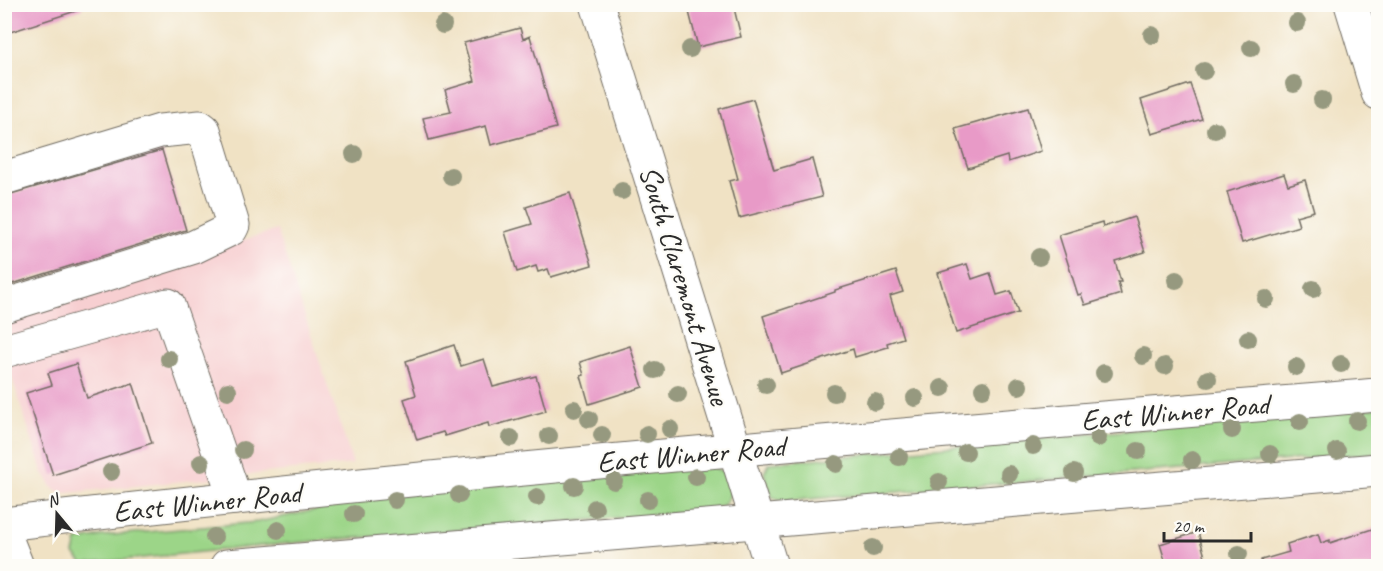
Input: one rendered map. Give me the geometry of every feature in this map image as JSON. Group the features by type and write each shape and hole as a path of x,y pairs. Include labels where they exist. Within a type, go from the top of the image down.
{"street":[{"name":"South Claremont Avenue","path":"597,4 771,567"},
{"path":"1351,4 1378,93"},
{"path":"4,178 160,131 200,127 204,130 233,225 231,229 194,247 4,306"},
{"path":"4,351 168,305 235,498"},
{"name":"East Winner Road","path":"4,524 235,498 736,449 1378,395"},
{"path":"227,567 1378,470"},
{"path":"4,533 17,567"}],"shaded area":[{"path":"277,230 353,464 67,493 54,490 42,471 5,356 4,311"}],"green space":[{"path":"1378,408 1378,453 784,501 772,497 764,473 769,463"},
{"path":"710,466 724,472 731,493 724,505 705,511 290,543 83,564 74,554 77,541 102,536 258,522 387,495"}],"building":[{"path":"4,4 81,4 82,9 4,34"},
{"path":"687,4 733,4 741,37 698,47"},
{"path":"520,28 523,39 530,36 556,128 491,145 486,126 429,140 423,118 451,112 445,90 475,81 464,43"},
{"path":"1190,84 1202,119 1152,134 1141,100"},
{"path":"753,99 774,170 812,159 822,197 739,218 729,181 738,179 719,109"},
{"path":"1028,108 1041,151 1008,162 1007,156 968,168 955,129"},
{"path":"162,150 186,230 12,284 4,258 4,196"},
{"path":"1284,174 1288,185 1305,180 1314,211 1296,216 1299,226 1242,243 1227,192"},
{"path":"570,193 592,265 551,277 548,269 538,272 536,266 517,272 505,232 532,224 526,207"},
{"path":"1134,217 1145,252 1115,261 1121,282 1118,282 1121,294 1085,305 1081,294 1078,295 1059,235 1102,222 1103,227"},
{"path":"967,264 972,279 990,273 997,295 1011,291 1018,313 956,333 938,273"},
{"path":"896,271 903,292 890,296 903,338 887,343 888,347 855,357 853,349 781,373 763,316"},
{"path":"454,345 461,366 484,359 493,387 536,376 546,411 489,427 488,423 445,436 443,432 417,440 404,399 416,395 406,361"},
{"path":"630,346 643,387 589,404 581,376 584,375 580,362"},
{"path":"76,364 87,398 133,383 152,443 53,475 26,393 52,385 48,373"},
{"path":"1378,527 1378,567 1262,567 1261,560 1289,552 1287,544 1318,534 1321,543 1330,540 1330,543"},
{"path":"1198,532 1208,567 1167,567 1160,544"}]}
